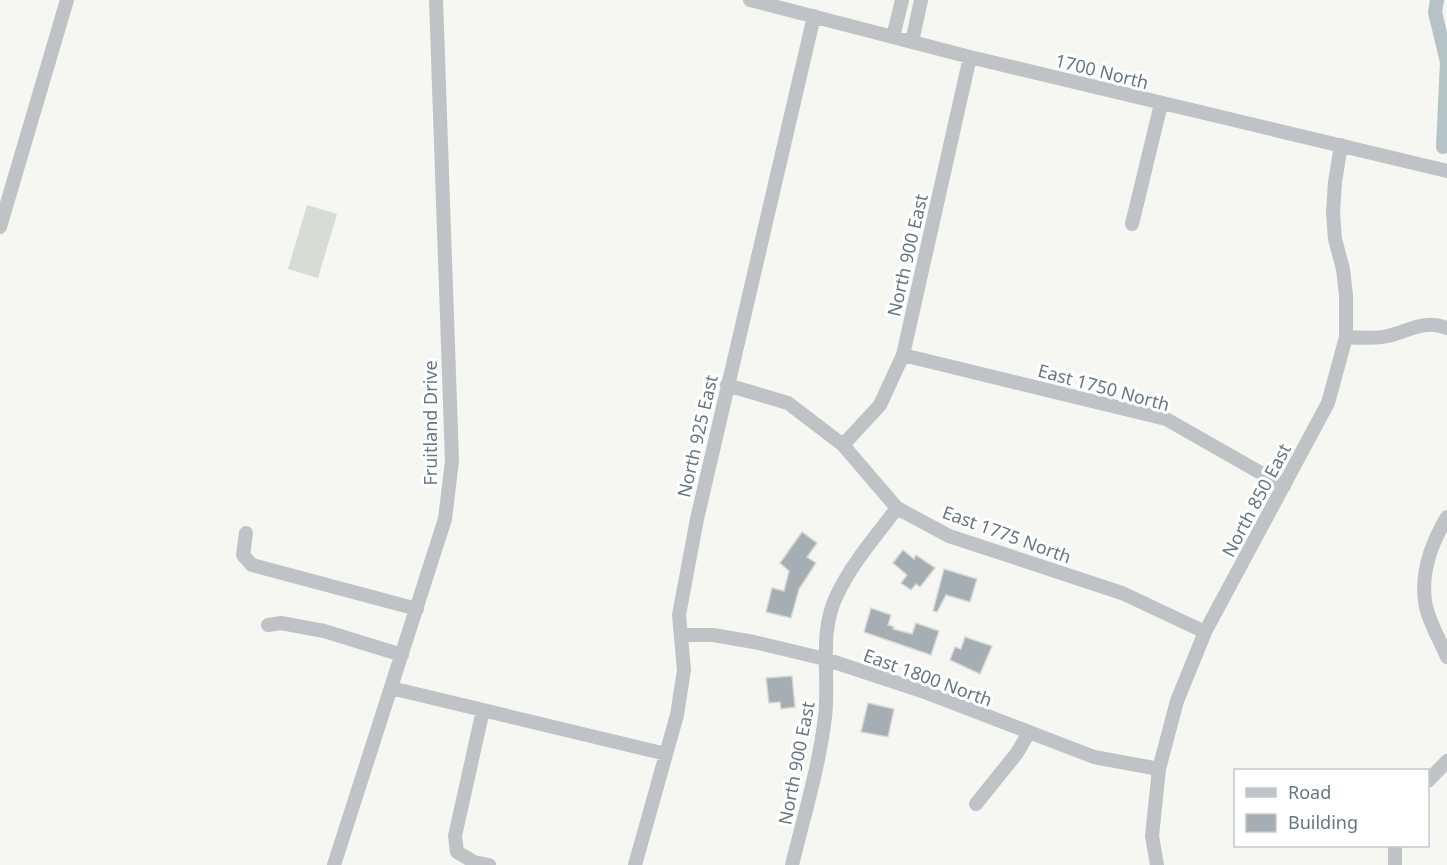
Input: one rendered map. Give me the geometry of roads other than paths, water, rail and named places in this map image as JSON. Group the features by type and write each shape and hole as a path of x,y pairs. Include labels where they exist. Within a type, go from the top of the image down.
{"street":[{"path":"0,227 67,0"},
{"name":"Fruitland Drive","path":"334,865 445,519 452,461 436,0"},
{"name":"1700 North","path":"750,0 1161,104 1447,171"},
{"path":"893,37 902,0"},
{"path":"912,42 921,0"},
{"name":"North 925 East","path":"635,865 677,715 684,670 679,615 697,519 814,16"},
{"name":"North 900 East","path":"843,445 880,405 903,355 970,57"},
{"path":"1132,224 1161,104"},
{"name":"North 850 East","path":"1157,865 1152,836 1159,770 1177,701 1205,632 1328,403 1346,337 1346,295 1343,269 1335,239 1333,213 1341,146"},
{"path":"1346,337 1387,337 1425,324 1439,324 1447,328"},
{"name":"East 1750 North","path":"903,355 1166,419 1284,486"},
{"name":"East 1775 North","path":"727,385 788,403 843,445 897,508 949,537 1122,593 1205,632"},
{"name":"North 900 East","path":"792,865 825,719 828,687 825,634 836,596 854,566 897,508"},
{"path":"1447,517 1437,534 1424,579 1425,602 1447,657"},
{"path":"246,533 243,555 252,565 417,609"},
{"path":"268,625 281,623 324,631 402,655"},
{"name":"East 1800 North","path":"681,635 714,635 825,659 922,692 1028,734 1094,757 1159,770"},
{"path":"391,688 666,754"},
{"path":"483,710 454,836 457,852 474,862 489,865"},
{"path":"976,804 1017,753 1028,734"},
{"path":"1429,780 1447,761"},
{"path":"1395,847 1395,865"}],"waterway":[{"path":"1437,0 1435,12 1447,62 1443,147"}]}
